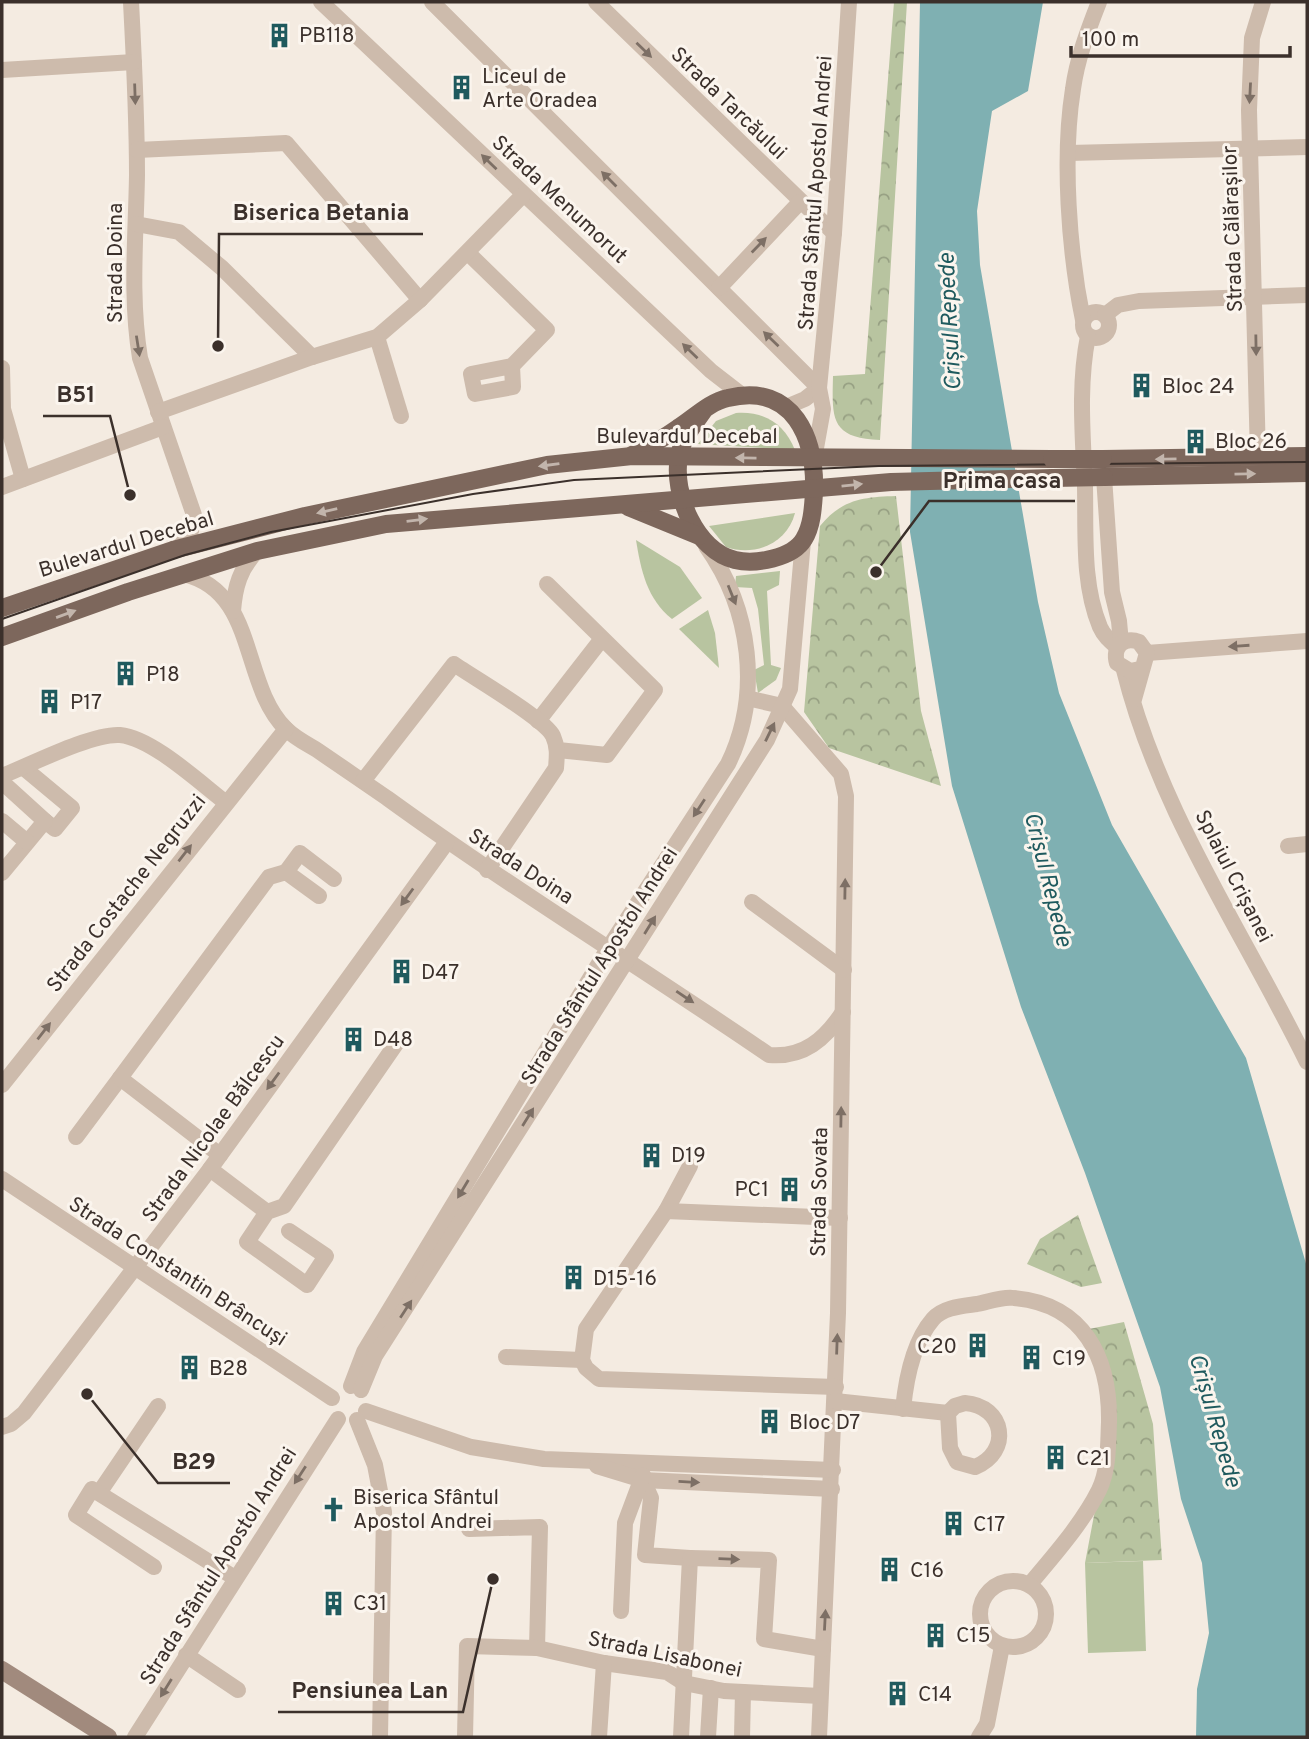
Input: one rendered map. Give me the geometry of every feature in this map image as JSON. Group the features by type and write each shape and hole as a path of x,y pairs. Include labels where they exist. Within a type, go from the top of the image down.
{"main road":[{"path":"622,506 699,536 718,554 739,561 781,555 803,541 813,511 814,459 805,431 786,407 742,395 723,399 632,456"},
{"path":"699,536 684,500 679,456 685,439 704,410"},
{"name":"Bulevardul Decebal","path":"2,608 173,550 305,516 409,495 497,473 632,456 814,459 890,457 1103,468 1307,473"},
{"name":"Bulevardul Decebal","path":"2,637 183,573 257,551 399,522 622,506 891,482 1307,456"}],"street":[{"name":"Strada Doina","path":"131,2 137,149 135,326 140,358 194,514 191,531 173,550"},
{"name":"Strada Menumorut","path":"321,2 711,371 742,395"},
{"path":"432,2 818,388 805,399 786,407"},
{"name":"Strada Tarcăului","path":"596,2 834,233"},
{"name":"Strada Sfântul Apostol Andrei","path":"814,459 823,409 818,388 834,233 849,2"},
{"path":"1099,2 1079,58 1073,88 1069,153 1071,242 1086,328 1082,383 1085,551 1092,599 1100,626 1107,639 1124,643"},
{"name":"Strada Călărașilor","path":"1258,457 1251,148 1252,38 1263,2"},
{"path":"2,70 134,62"},
{"path":"137,149 286,143 420,300"},
{"path":"1069,153 1307,147"},
{"path":"2,487 312,357 377,337 468,253 523,194"},
{"path":"719,288 800,202"},
{"path":"136,224 179,232 222,268 312,357"},
{"path":"468,253 547,330 512,366"},
{"path":"1105,316 1128,302 1307,295"},
{"path":"1093,312 1105,316 1109,323 1107,332 1101,338 1086,328 1093,312"},
{"path":"377,337 401,416"},
{"path":"2,368 3,409 23,479"},
{"name":"Splaiul Crișanei","path":"1103,468 1112,592 1124,643 1115,658 1132,669"},
{"name":"Strada Sfântul Apostol Andrei","path":"356,1388 364,1352 609,947 728,764 746,720 748,664 735,600 719,565 699,536"},
{"name":"Strada Sfântul Apostol Andrei","path":"356,1388 767,740 790,689 803,541"},
{"path":"233,611 239,576 244,564 257,551"},
{"path":"183,573 208,582 221,593 233,611"},
{"path":"547,584 601,640 655,690 607,755 558,750"},
{"name":"Strada Doina","path":"233,611 263,692 286,729 487,870 628,959 769,1055 786,1056 814,1045 843,1012"},
{"path":"538,721 601,640"},
{"path":"1147,653 1307,641"},
{"name":"Splaiul Crișanei","path":"1124,643 1144,646 1147,653 1132,669 1133,705 1187,838 1307,1062"},
{"path":"363,781 454,664 538,721 552,733 558,750 556,768 487,870"},
{"path":"747,698 782,706"},
{"name":"Strada Sovata","path":"782,706 841,774 846,796 840,1218 833,1470 819,1737"},
{"name":"Strada Costache Negruzzi","path":"2,1085 225,802 286,729"},
{"path":"2,776 98,738 123,735 149,746 225,802"},
{"path":"2,782 55,829 72,808 24,768"},
{"path":"2,821 27,842"},
{"path":"2,873 45,821"},
{"name":"Strada Nicolae Bălcescu","path":"2,1427 11,1424 24,1413 134,1269 210,1169 447,842"},
{"path":"1288,846 1307,844"},
{"path":"76,1137 269,877 286,872 300,853 334,879"},
{"path":"286,872 319,896"},
{"path":"752,902 844,970"},
{"path":"289,1231 326,1256 307,1285 247,1242 267,1212 284,1206 398,1041"},
{"path":"120,1078 220,1155"},
{"path":"690,1166 667,1211 586,1329 582,1360 586,1368 599,1379 835,1394 903,1409 948,1413"},
{"path":"210,1169 267,1212"},
{"name":"Strada Constantin Brâncuși","path":"2,1179 332,1398"},
{"path":"667,1211 840,1218"},
{"path":"903,1409 906,1384 923,1334 935,1317 950,1309 1013,1297 1053,1308 1084,1330 1099,1354 1109,1401 1108,1457 1099,1489 1058,1551 1030,1584"},
{"path":"506,1357 582,1360"},
{"path":"380,1737 384,1512 362,1415 365,1396 356,1388 340,1388 332,1398 331,1409 338,1419 348,1422 362,1415 471,1447 544,1459 833,1470"},
{"path":"99,1493 158,1406"},
{"name":"Strada Sfântul Apostol Andrei","path":"135,1737 338,1419"},
{"path":"575,1460 643,1480 832,1489"},
{"path":"643,1462 643,1480 651,1499 645,1555 769,1560 764,1639 823,1649"},
{"path":"621,1611 625,1522 643,1480"},
{"path":"154,1567 76,1515 92,1489 235,1578"},
{"path":"468,1529 540,1527 537,1648"},
{"path":"681,1737 690,1558"},
{"path":"1016,1580 1030,1584 1044,1599 1047,1615 1042,1631 1029,1643 1017,1647 1002,1646 985,1633 980,1623 980,1606 987,1592 999,1583 1016,1580"},
{"name":"Strada Lisabonei","path":"465,1737 467,1646 537,1648 604,1663 667,1672 684,1683 711,1688 820,1696"},
{"path":"979,1737 986,1724 1002,1646"},
{"path":"186,1656 238,1690"},
{"path":"599,1737 604,1663"},
{"path":"5,1677 108,1737"},
{"path":"708,1737 711,1688"},
{"path":"742,1737 743,1692"}],"green space":[{"path":"894,2 907,2 880,440 851,435 837,423 833,403 833,376 865,374"},
{"path":"736,413 755,414 772,421 785,433 795,450 698,444 716,421"},
{"path":"896,496 921,711 941,786 829,748 804,712 820,526 837,510 854,501"},
{"path":"795,513 785,533 758,549 737,550 726,547 709,526"},
{"path":"636,540 680,567 702,598 672,619 657,603 646,584"},
{"path":"780,571 779,585 767,591 771,665 781,668 776,680 758,693 754,670 764,665 758,609 752,588 735,587 736,576"},
{"path":"708,610 715,633 719,668 679,629"},
{"path":"1078,1215 1102,1283 1081,1287 1027,1264 1040,1239"},
{"path":"1124,1322 1153,1424 1162,1560 1085,1563 1099,1489 1109,1401 1084,1330"},
{"path":"1143,1561 1146,1651 1088,1653 1085,1563"}],"water":[{"name":"Crișul Repede","path":"920,2 1043,2 1028,91 992,111 977,211 980,265 1038,602 1059,693 1112,825 1246,1058 1307,1267 1307,1737 1196,1737 1197,1689 1209,1633 1202,1563 1181,1499 1160,1387 1085,1173 1021,1007 952,786 910,532"}],"tram line":[{"path":"2,619 185,555 271,532 473,494 574,480 879,466 1307,462"}],"place":[{"name":"PB118","path":"279,35"},
{"name":"Liceul de Arte Oradea","path":"462,88"},
{"name":"Biserica Betania","path":"218,346"},
{"name":"Bloc 24","path":"1142,386"},
{"name":"Bloc 26","path":"1195,441"},
{"name":"B51","path":"130,495"},
{"name":"Prima casa","path":"876,572"},
{"name":"P18","path":"126,674"},
{"name":"P17","path":"50,702"},
{"name":"D47","path":"401,972"},
{"name":"D48","path":"353,1039"},
{"name":"D19","path":"651,1155"},
{"name":"PC1","path":"789,1189"},
{"name":"D15-16","path":"573,1278"},
{"name":"C20","path":"977,1346"},
{"name":"C19","path":"1032,1358"},
{"name":"B28","path":"189,1368"},
{"name":"B29","path":"87,1394"},
{"name":"Bloc D7","path":"769,1422"},
{"name":"C21","path":"1056,1458"},
{"name":"Biserica Sfântul Apostol Andrei","path":"333,1509"},
{"name":"C17","path":"953,1524"},
{"name":"C16","path":"890,1570"},
{"name":"Pensiunea Lan","path":"493,1579"},
{"name":"C31","path":"333,1603"},
{"name":"C15","path":"936,1635"},
{"name":"C14","path":"898,1694"}]}
